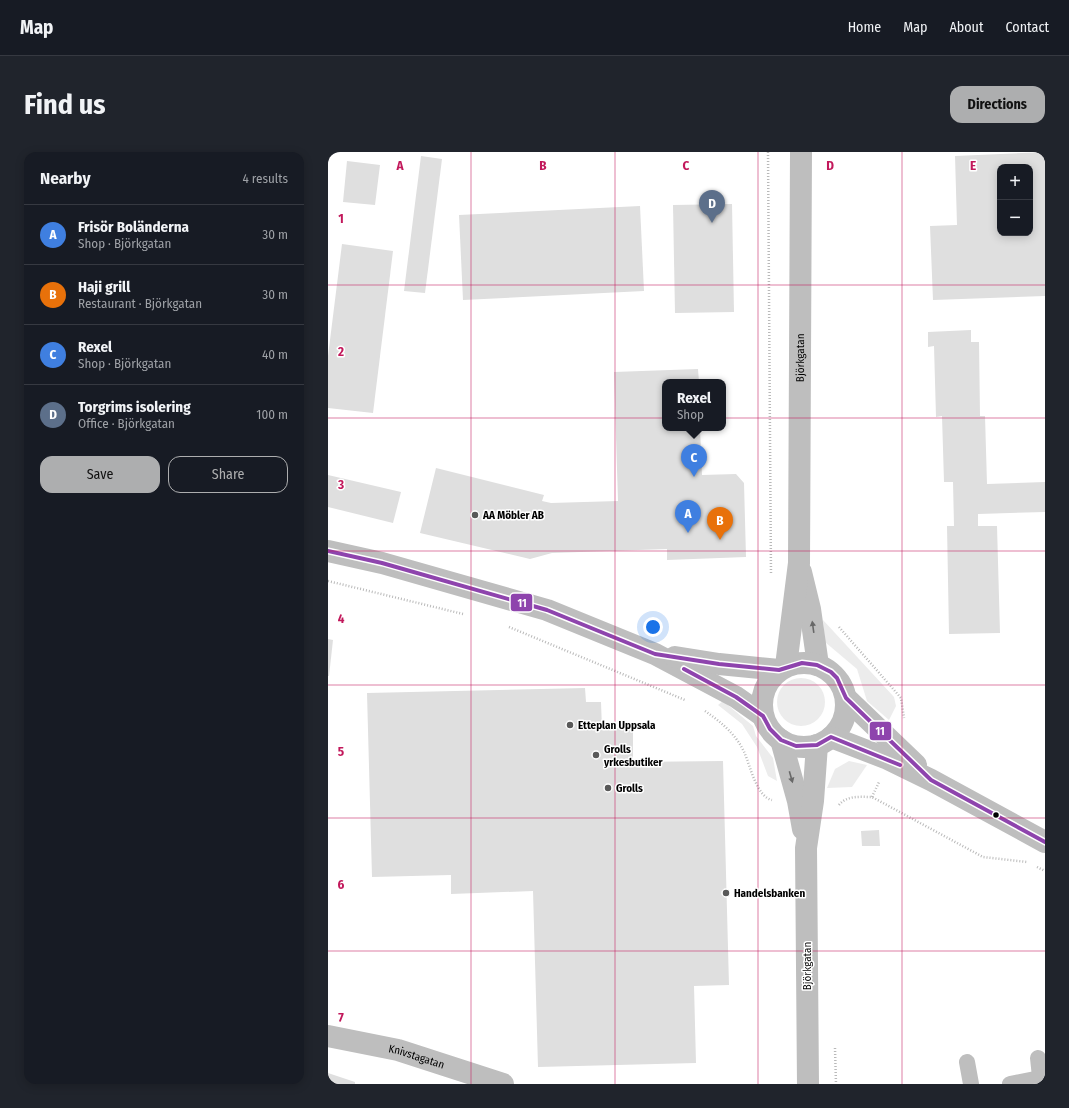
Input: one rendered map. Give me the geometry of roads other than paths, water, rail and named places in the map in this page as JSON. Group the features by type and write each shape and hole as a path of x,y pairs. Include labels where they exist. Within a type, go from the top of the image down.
{"street":[{"name":"Björkgatan","path":"783,668 799,563 801,152"},
{"path":"328,551 382,563 547,610 655,654 736,697 763,716"},
{"name":"Björkgatan","path":"799,563 810,609 818,665"},
{"path":"655,654 719,664 783,668 800,662 818,665 836,677 841,684 846,698 845,714 839,727 824,741"},
{"path":"783,668 767,683 762,698 763,716 770,729 781,740 796,746 824,741 888,759 931,780 1045,842"},
{"path":"846,698 931,780"},
{"name":"Björkgatan","path":"781,740 798,801 806,848"},
{"name":"Björkgatan","path":"808,1084 806,848 824,741"},
{"name":"Knivstagatan","path":"328,1036 398,1050 503,1084"}],"lane":[{"path":"1010,1084 1042,1077 1038,1058"},
{"path":"967,1062 971,1084"}],"place":[{"name":"Torgrims isolering","path":"712,223"},
{"name":"Rexel","path":"694,477"},
{"name":"AA Möbler AB","path":"475,515"},
{"name":"Frisör Boländerna","path":"688,533"},
{"name":"Haji grill","path":"720,540"},
{"name":"Etteplan Uppsala","path":"570,725"},
{"name":"Grolls yrkesbutiker","path":"596,755"},
{"name":"Grolls","path":"608,788"},
{"name":"Handelsbanken","path":"726,893"}]}
